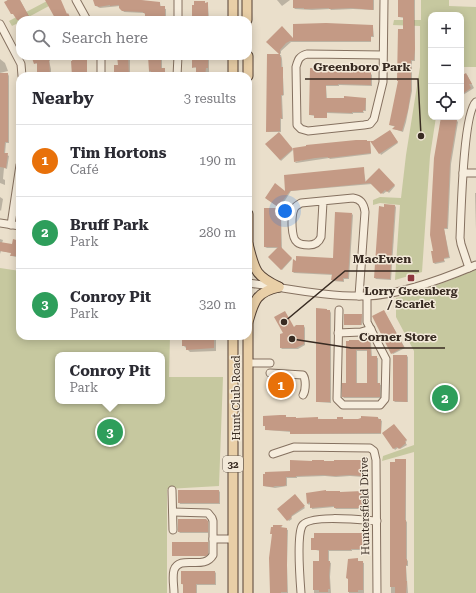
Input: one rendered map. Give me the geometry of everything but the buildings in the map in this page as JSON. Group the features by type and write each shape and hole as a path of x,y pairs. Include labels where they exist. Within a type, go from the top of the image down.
{"main road":[{"path":"233,0 233,16"},
{"path":"247,0 248,16"},
{"path":"233,60 233,72"},
{"path":"248,60 248,72"},
{"path":"252,257 257,273 265,280 279,288"},
{"name":"Hunt Club Road","path":"252,309 258,297 267,290 279,288"},
{"name":"Hunt Club Road","path":"233,340 233,593"},
{"name":"Hunt Club Road","path":"248,340 248,593"}],"street":[{"path":"76,0 85,16"},
{"path":"178,0 178,16"},
{"path":"383,55 302,55 298,60 296,67 297,125 301,129 308,131 370,124 376,115 383,82 384,0"},
{"path":"0,24 16,54"},
{"path":"19,60 22,72"},
{"path":"101,60 101,72"},
{"path":"177,72 178,60"},
{"path":"469,268 460,238 463,173 471,109 476,102"},
{"path":"463,173 476,173"},
{"path":"11,225 16,192"},
{"path":"323,202 320,240 314,244 300,244 297,243 292,234 294,209 296,205 301,203 358,198 362,202 365,212 359,296"},
{"path":"0,223 16,226"},
{"path":"252,283 338,296 367,296 404,291 476,265"},
{"path":"339,310 337,399 343,405 380,405 386,399 386,359 367,322 367,296"},
{"path":"338,333 361,332 371,329"},
{"path":"248,363 270,363"},
{"path":"270,373 303,375 305,378 303,395"},
{"name":"Huntersfield Drive","path":"273,454 294,446 370,448 374,451 376,455 377,593"},
{"path":"172,490 173,530"},
{"path":"172,512 204,512 210,514 212,518 213,538 213,555 210,560 205,562 181,563 177,566 174,572 174,593"},
{"path":"301,593 300,542 302,525 307,521 329,519 377,521"},
{"path":"213,538 233,539"}],"green space":[{"path":"49,0 60,0 30,16 19,16"},
{"path":"421,0 449,0 449,6 476,7 476,67 464,67 464,12 428,12 428,120 436,120 430,156 422,272 395,280 400,205 380,203 373,205 373,200 380,197 401,198 406,155 420,67 420,26 393,25 394,20 421,20"},
{"path":"16,17 16,24 12,26 9,21"},
{"path":"0,268 16,270 16,340 170,340 169,377 223,377 219,486 167,489 167,593 0,593"},
{"path":"476,270 476,593 414,593 414,452 382,461 383,456 414,445 414,351 396,317 396,298 412,295"}],"place":[{"name":"Greenboro Park","path":"421,136"},
{"name":"Lorry Greenberg / Scarlet","path":"411,278"},
{"name":"MacEwen","path":"284,322"},
{"name":"Corner Store","path":"292,339"},
{"name":"Tim Hortons","path":"281,385"},
{"name":"Bruff Park","path":"445,398"},
{"name":"Conroy Pit","path":"110,432"}]}
